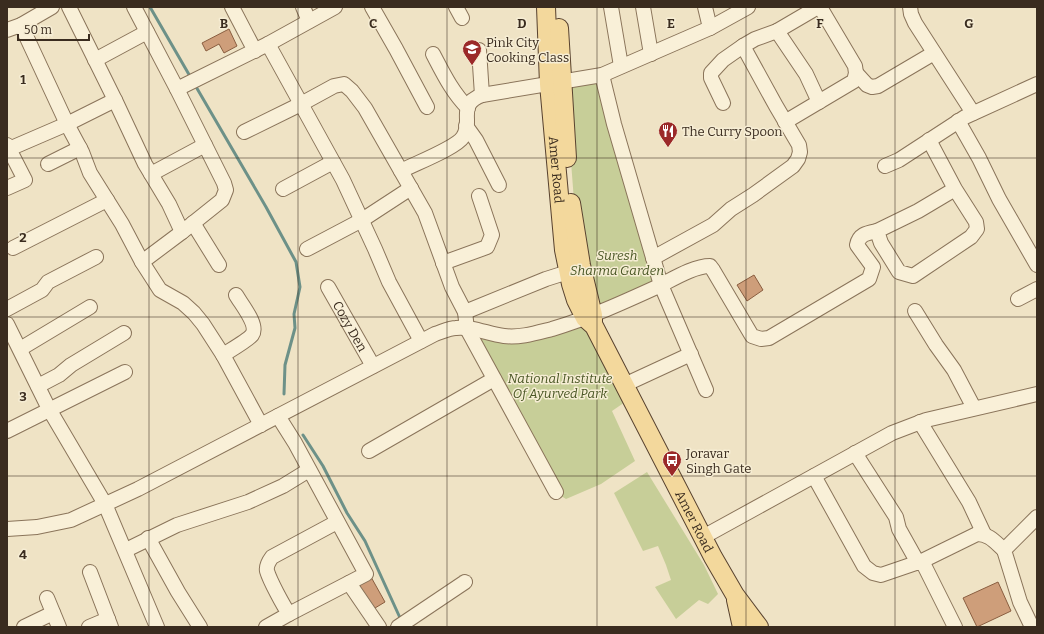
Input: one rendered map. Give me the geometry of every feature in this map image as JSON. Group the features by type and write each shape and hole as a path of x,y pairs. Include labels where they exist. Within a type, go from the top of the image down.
{"main road":[{"name":"Amer Road","path":"546,7 572,214 591,320"},
{"name":"Amer Road","path":"558,7 555,83 558,194 564,250 568,272 576,300 591,320 713,557 735,595 759,627"},
{"path":"735,595 742,627"}],"street":[{"path":"7,30 22,25 52,7"},
{"path":"69,7 151,174 169,204 218,265"},
{"path":"134,7 147,32 183,86 205,145 226,190 222,200 188,228 142,262"},
{"path":"232,7 255,51"},
{"path":"303,7 309,21"},
{"path":"183,86 255,51 335,7"},
{"path":"372,7 427,107"},
{"path":"611,7 621,66"},
{"path":"643,7 651,54"},
{"path":"705,7 710,28"},
{"path":"401,171 455,145 463,138 468,108 470,102 475,98 482,95 602,74 710,28 748,7"},
{"path":"723,103 711,78 711,73 723,60 755,39 777,31 819,7 855,66 856,73 854,81 785,122"},
{"path":"910,7 915,23 973,113"},
{"path":"22,25 67,124 80,148 90,173 122,224 142,262 160,290 183,303 194,313 223,356 261,425"},
{"path":"777,31 806,74 819,102"},
{"path":"95,60 147,32"},
{"path":"268,44 333,162 362,220 388,282 421,341"},
{"path":"653,258 714,225 731,209 793,166 798,159 800,152 799,145 744,46"},
{"path":"479,50 482,95"},
{"path":"856,73 867,85 872,88 878,86 934,53"},
{"path":"433,54 458,99 468,108"},
{"path":"602,74 614,124 661,285 706,390"},
{"path":"244,132 334,86 344,84 352,91 365,108 425,213 452,287 465,312 467,329 556,492"},
{"path":"885,166 899,160 958,121 1037,84"},
{"path":"7,188 25,180 8,147 67,124 115,100"},
{"path":"958,121 979,158 999,199 1037,265"},
{"path":"466,126 476,140 499,184"},
{"path":"877,231 881,243 899,272 913,276 971,237 976,228 976,222 955,189 929,140"},
{"path":"151,174 205,145"},
{"path":"48,164 80,148"},
{"path":"283,189 333,162"},
{"path":"307,250 362,220 411,188"},
{"path":"7,528 37,528 71,520 138,489 435,334 455,328 480,330 504,336 526,335 591,320 682,274 704,266 710,266 752,336 760,339 769,338 869,279 873,267 857,245 858,239 918,211 955,189"},
{"path":"443,263 487,247 490,242 492,235 479,196"},
{"path":"13,248 107,200"},
{"path":"7,309 42,290 48,282 96,257"},
{"path":"465,312 546,279 568,272"},
{"name":"Cozy Den","path":"328,287 372,366"},
{"path":"1018,299 1037,289"},
{"path":"223,356 252,336 254,330 248,314 236,295"},
{"path":"20,349 90,307"},
{"path":"915,311 936,345 954,370 974,408"},
{"path":"7,324 49,409 105,504 126,550 157,627"},
{"path":"38,386 59,375 71,365 124,333"},
{"path":"624,385 691,354"},
{"path":"7,431 125,372"},
{"path":"369,451 494,379"},
{"path":"703,537 892,433 920,422 1037,394"},
{"path":"271,625 366,574 309,470 281,414"},
{"path":"920,422 969,502 984,534 1004,550 1020,602 1032,627"},
{"path":"855,453 896,517 899,529 920,562 955,627"},
{"path":"126,550 177,525 248,502 283,486 309,470"},
{"path":"814,476 864,566 873,573 881,575 920,562 977,534 984,534"},
{"path":"1004,550 1037,517"},
{"path":"289,614 267,571 267,564 272,557 338,522"},
{"path":"148,538 178,592 200,627"},
{"path":"89,627 110,623 90,572"},
{"path":"398,627 465,582"},
{"path":"349,583 380,627"},
{"path":"46,598 59,627"},
{"path":"24,627 53,613"}],"green space":[{"name":"Suresh Sharma Garden","path":"599,77 658,283 598,309 575,214 565,83"},
{"name":"National Institute Of Ayurved Park","path":"588,323 628,400 612,411 635,461 601,484 566,499 558,494 473,333"},
{"path":"647,472 704,565 718,594 708,604 699,600 676,619 655,587 671,580 658,546 643,551 614,493"}],"building":[{"path":"229,29 237,46 224,53 219,44 206,51 202,43"},
{"path":"754,275 763,290 747,301 737,285"},
{"path":"371,577 385,602 370,611 355,586"},
{"path":"998,582 1011,611 977,627 963,598"}],"waterway":[{"path":"150,7 191,78"},
{"path":"195,85 266,207 296,262 300,287 294,314 295,328 285,365 284,394"},
{"path":"303,435 323,466 347,513 365,541 401,620"}],"place":[{"name":"Pink City Cooking Class","path":"472,66"},
{"name":"The Curry Spoon","path":"668,148"},
{"name":"Joravar Singh Gate","path":"672,477"}]}
